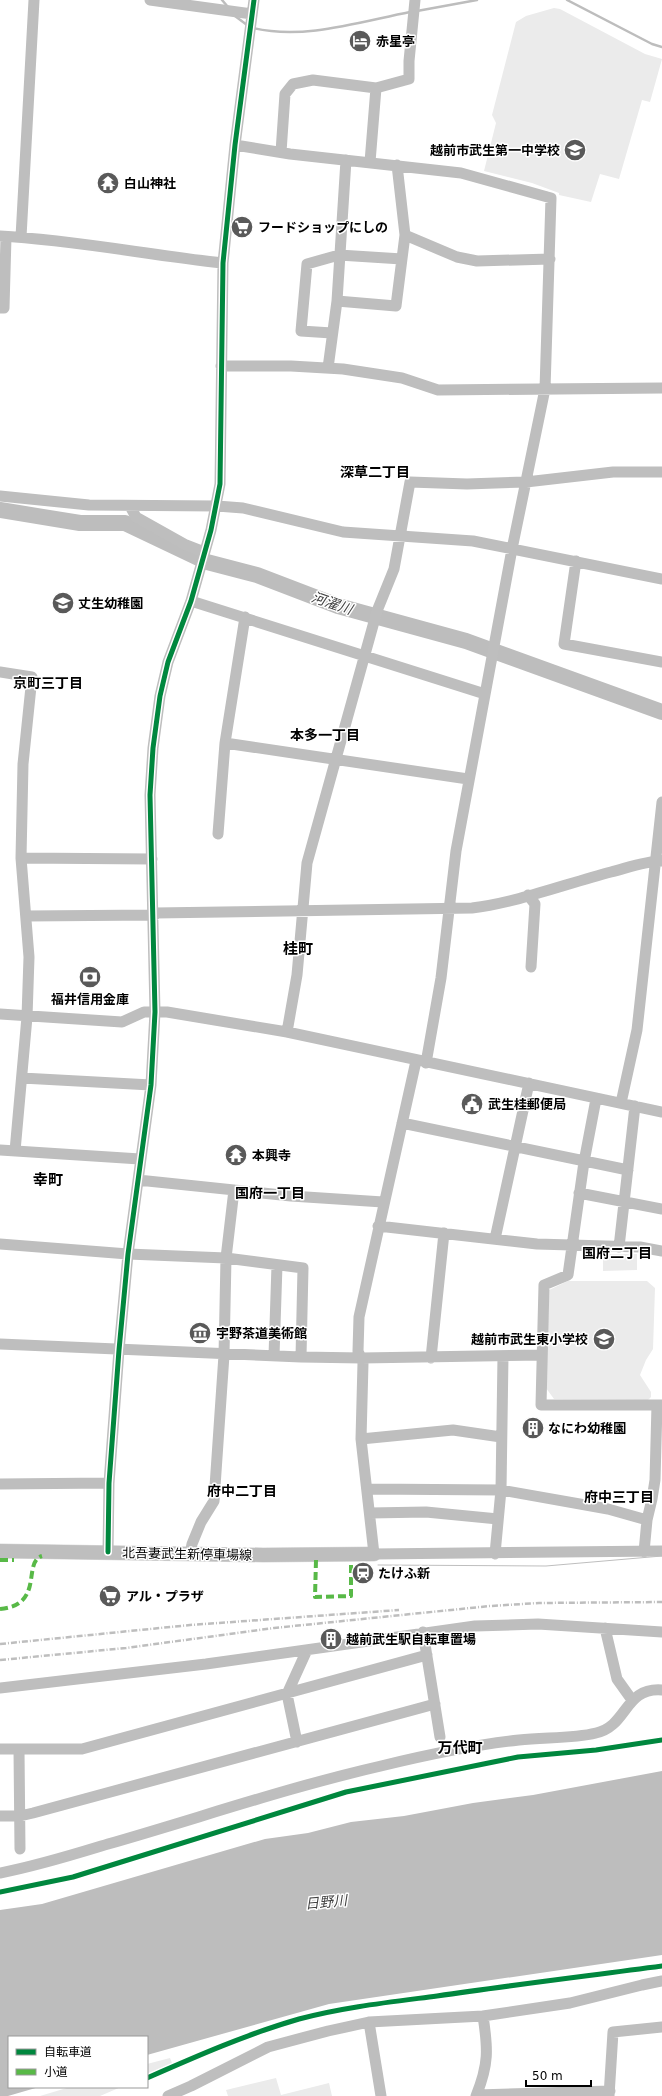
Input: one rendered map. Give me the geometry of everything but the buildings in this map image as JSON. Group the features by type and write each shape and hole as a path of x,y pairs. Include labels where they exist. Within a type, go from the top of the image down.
{"main road":[{"name":"北吾妻武生新停車場線","path":"0,1551 190,1554 374,1554"}],"street":[{"path":"21,237 34,0"},
{"path":"150,0 252,14"},
{"path":"108,1552 109,1483 128,1254 151,1085 155,1012 151,771 160,696 168,662 191,601 217,506 220,484 223,262 235,145 254,0"},
{"path":"281,152 285,94 293,84 313,80 376,88 409,79 412,20 415,1"},
{"path":"370,162 376,88"},
{"path":"235,145 281,152 461,173 551,198 545,389 512,549 468,779 452,875 450,908 441,978 421,1062 402,1123 383,1202 359,1317 358,1351 362,1358 361,1439 374,1554 495,1554 662,1551"},
{"path":"328,368 337,301 338,256 346,160"},
{"path":"337,301 396,306 405,236 397,165"},
{"path":"0,308 4,308 3,236 78,243 182,259 223,262"},
{"path":"405,236 457,257 477,261 550,259"},
{"path":"332,333 301,331 307,264 338,256 402,259"},
{"path":"221,366 328,368 402,378 438,390 662,388"},
{"path":"287,1032 297,975 307,863 377,611 394,569 410,482 467,484 526,482 613,472 662,472"},
{"path":"0,496 89,505 217,506 243,508 343,532 472,542 662,579"},
{"path":"130,506 136,517 186,545 204,552"},
{"path":"576,562 564,644 662,662"},
{"path":"191,601 485,694"},
{"path":"218,834 226,743 245,617"},
{"path":"0,672 32,677 23,764 21,858 29,957 16,1151"},
{"path":"226,743 468,779"},
{"path":"621,1103 636,1030 659,861 662,802"},
{"path":"21,858 152,859"},
{"path":"26,916 450,908 502,904 528,895 659,861"},
{"path":"528,895 535,904 531,967"},
{"path":"0,1014 26,1017 122,1022 144,1012 155,1012 214,1019 287,1032 421,1062 529,1083 596,1099 662,1112"},
{"path":"22,1078 151,1085"},
{"path":"495,1239 529,1083"},
{"path":"596,1099 579,1193 568,1275 544,1285 541,1405 659,1405 655,1480 647,1520 644,1552"},
{"path":"619,1247 636,1106"},
{"path":"402,1123 515,1148 628,1170"},
{"path":"0,1150 140,1159"},
{"path":"138,1180 291,1196 383,1202"},
{"path":"190,1554 192,1544 201,1522 214,1501 224,1355 226,1258 234,1190"},
{"path":"579,1193 662,1209"},
{"path":"378,1226 537,1244 640,1247 662,1251"},
{"path":"430,1358 444,1233"},
{"path":"0,1244 128,1254 226,1258 303,1268 301,1357"},
{"path":"274,1356 277,1265"},
{"path":"0,1344 224,1355 301,1357 430,1358 542,1355"},
{"path":"495,1554 501,1490 503,1356"},
{"path":"361,1439 453,1430 501,1437"},
{"path":"0,1484 109,1483"},
{"path":"367,1489 501,1490 608,1509 647,1520"},
{"path":"370,1513 426,1512 498,1519"},
{"path":"0,1688 306,1650 423,1632 495,1624 538,1624 662,1632"},
{"path":"605,1628 617,1679 632,1700"},
{"path":"423,1632 440,1737"},
{"path":"297,1742 287,1694 306,1650"},
{"path":"0,1749 82,1749 427,1656"},
{"path":"0,1873 62,1859 254,1800 380,1766 518,1740 595,1734 613,1726 632,1700 640,1693 650,1689 662,1690"},
{"path":"0,1816 20,1816 435,1704"},
{"path":"18,1750 20,1849"},
{"path":"168,2096 268,2047 328,2031 369,2022 483,2016 570,2003 662,1981"},
{"path":"483,2016 488,2048 484,2074 477,2096 609,2094 613,2032 662,2027"},
{"path":"369,2022 381,2096"}],"shaded area":[{"name":"越前市武生第一中学校","path":"554,8 560,9 645,54 662,59 650,102 642,100 619,179 600,174 591,202 559,195 559,193 532,183 484,171 496,123 492,115 516,22 526,16"},
{"path":"603,1254 637,1254 637,1270 603,1271"},
{"name":"越前市武生東小学校","path":"568,1281 647,1281 655,1288 653,1349 646,1360 640,1375 651,1392 651,1397 648,1400 554,1399 546,1388 549,1290"},
{"path":"170,2058 172,2063 148,2076 148,2064"},
{"path":"276,2078 281,2095 329,2083 332,2096 228,2096 226,2090"},
{"path":"67,2088 119,2088 100,2096 40,2096"}],"water":[{"name":"日野川","path":"662,1771 662,1955 329,2004 148,2055 148,2036 8,2036 8,2088 36,2088 8,2096 0,2096 0,1910 42,1904 265,1839 308,1833 351,1822 404,1816 473,1803 533,1795"}],"waterway":[{"path":"222,0 228,7"},
{"path":"417,11 477,0"},
{"path":"567,0 652,44 662,47"},
{"path":"253,28 272,31 312,31 351,25 410,12"},
{"path":"235,16 247,25"},
{"name":"河濯川","path":"0,510 80,523 125,523 207,562 257,575 338,606 466,641 662,712"}],"tram line":[{"path":"378,1565 546,1566 662,1556"}],"railway":[{"path":"0,1660 126,1648 274,1628 490,1606 539,1603 662,1602"},
{"path":"0,1644 190,1625 399,1610"}],"marked path":[{"path":"0,1609 14,1606 23,1600 28,1592 33,1566 36,1560 42,1556"},
{"path":"0,1560 14,1560"},
{"path":"316,1560 315,1597 351,1596 351,1561"}],"cycle path":[{"path":"108,1552 109,1483 119,1350 128,1254 151,1085 155,1012 150,795 153,748 160,696 168,662 191,601 211,530 220,484 223,263 235,145 254,0"},
{"path":"0,1892 73,1877 346,1792 518,1757 596,1750 662,1740"},
{"path":"148,2078 241,2038 316,2015 385,2003 662,1966"}],"place":[{"name":"赤星亭","path":"360,41"},
{"name":"越前市武生第一中学校","path":"575,150"},
{"name":"白山神社","path":"108,183"},
{"name":"フードショップにしの","path":"242,227"},
{"name":"丈生幼稚園","path":"63,603"},
{"name":"福井信用金庫","path":"90,977"},
{"name":"武生桂郵便局","path":"472,1104"},
{"name":"本興寺","path":"236,1155"},
{"name":"宇野茶道美術館","path":"200,1333"},
{"name":"越前市武生東小学校","path":"604,1339"},
{"name":"なにわ幼稚園","path":"533,1428"},
{"name":"たけふ新","path":"363,1573"},
{"name":"アル・プラザ","path":"110,1596"},
{"name":"越前武生駅自転車置場","path":"331,1639"}],"district":[{"name":"深草二丁目","path":"375,472"},
{"name":"京町三丁目","path":"48,683"},
{"name":"本多一丁目","path":"325,735"},
{"name":"桂町","path":"298,949"},
{"name":"幸町","path":"48,1180"},
{"name":"国府一丁目","path":"270,1193"},
{"name":"国府二丁目","path":"617,1253"},
{"name":"府中二丁目","path":"242,1491"},
{"name":"府中三丁目","path":"619,1497"},
{"name":"万代町","path":"460,1748"}]}
